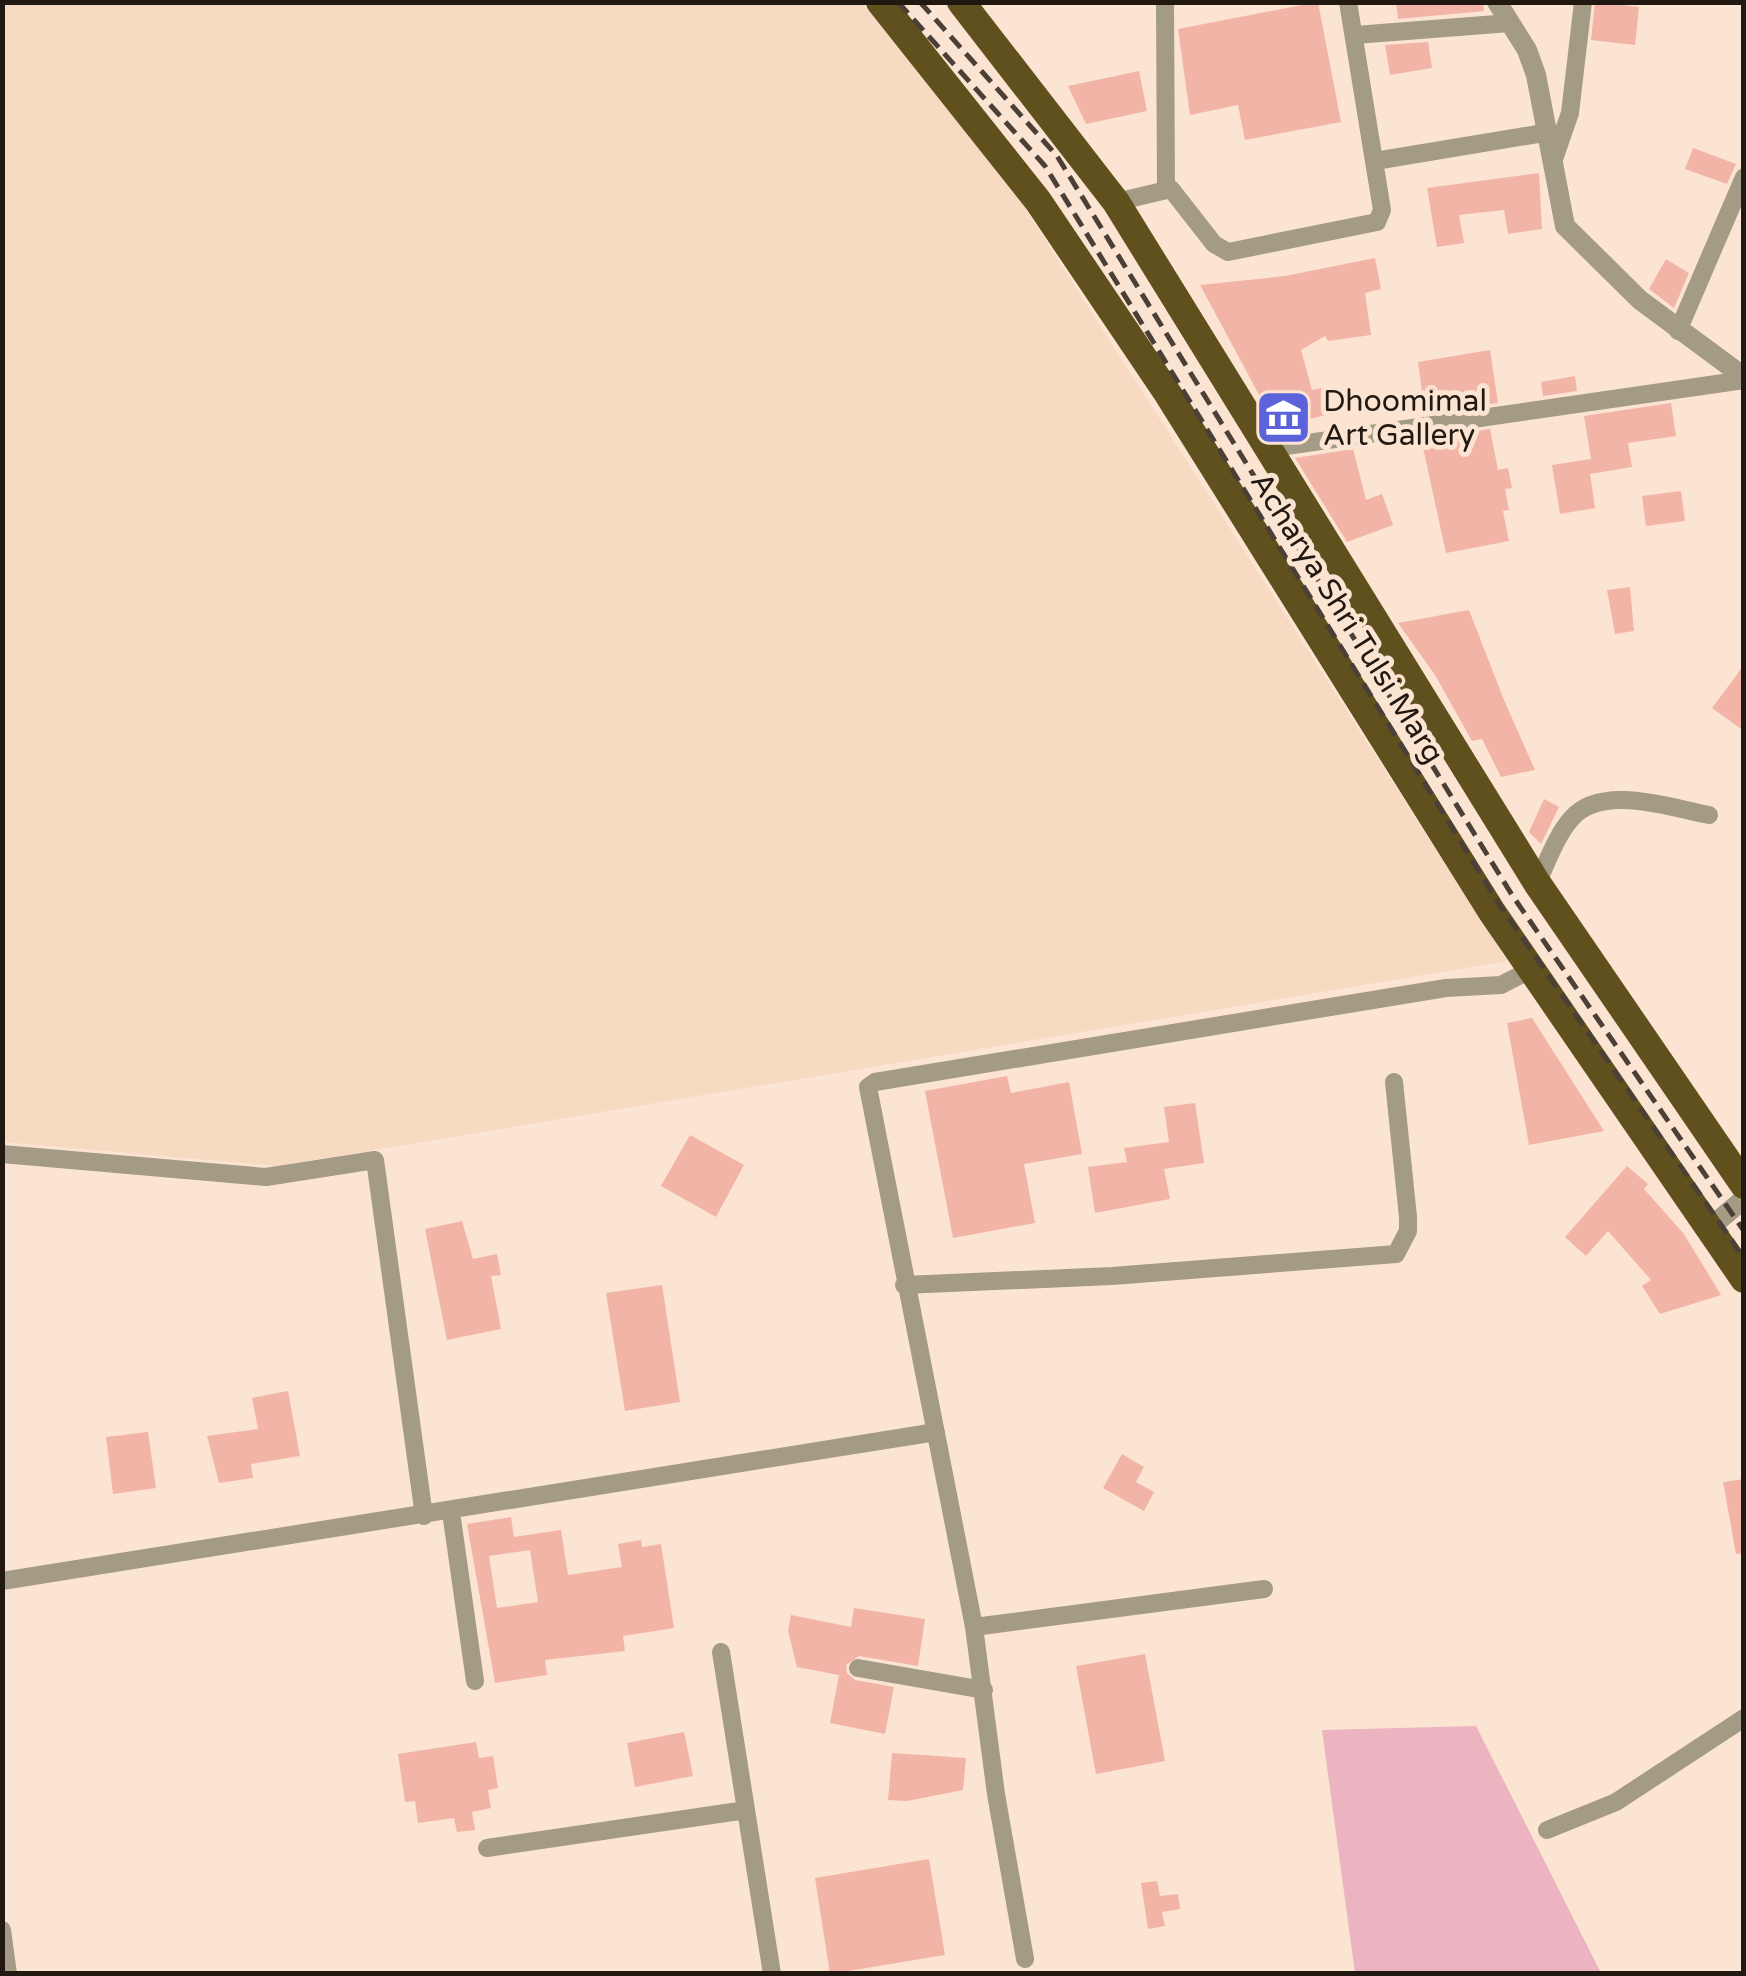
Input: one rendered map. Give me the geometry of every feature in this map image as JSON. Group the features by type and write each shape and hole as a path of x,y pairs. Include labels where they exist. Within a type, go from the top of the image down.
{"highway":[{"name":"Acharya Shri Tulsi Marg","path":"880,2 1038,201 1168,394 1492,912 1744,1279"},
{"name":"Acharya Shri Tulsi Marg","path":"961,2 1116,202 1537,883 1744,1185"}],"street":[{"path":"1165,2 1166,188"},
{"path":"1116,202 1166,188 1182,198 1220,250 1248,250 1377,222 1382,210 1348,2"},
{"path":"1497,2 1532,61 1550,132 1564,226 1640,300 1744,379"},
{"path":"1554,158 1570,113 1583,2"},
{"path":"1355,35 1510,23"},
{"path":"1374,161 1550,132"},
{"path":"1678,331 1744,177"},
{"path":"1266,449 1744,379"},
{"path":"1537,883 1568,821 1596,804 1647,804 1709,815"},
{"path":"1025,1960 974,1626 904,1285 868,1090 872,1082 1446,988 1488,988 1532,968"},
{"path":"904,1285 1392,1256 1404,1242 1408,1217 1394,1082"},
{"path":"2,1154 266,1178 375,1160 424,1516"},
{"path":"1707,1230 1744,1200"},
{"path":"2,1581 936,1432"},
{"path":"451,1512 475,1680"},
{"path":"974,1626 1264,1589"},
{"path":"721,1652 772,1974"},
{"path":"858,1668 984,1690"},
{"path":"1547,1830 1616,1802 1744,1718"},
{"path":"487,1848 746,1810"},
{"path":"2,1930 6,1969"}],"shaded area":[{"path":"2,3 862,3 1008,182 1507,961 277,1166 3,1142"},
{"path":"1476,1726 1601,1973 1355,1973 1322,1730"}],"building":[{"path":"1318,2 1341,122 1245,140 1238,105 1190,115 1178,29"},
{"path":"1396,2 1483,2 1484,11 1398,19"},
{"path":"1595,2 1639,7 1635,45 1591,40"},
{"path":"1428,42 1432,68 1390,75 1385,45"},
{"path":"1139,71 1147,111 1086,124 1068,86"},
{"path":"1693,148 1736,164 1727,184 1685,169"},
{"path":"1539,173 1542,229 1508,234 1504,210 1459,215 1464,243 1437,247 1427,188"},
{"path":"1375,258 1381,289 1365,293 1371,335 1328,341 1325,336 1301,350 1312,390 1322,388 1329,414 1277,428 1200,285 1285,276"},
{"path":"1666,259 1689,273 1674,308 1649,289"},
{"path":"1490,350 1498,403 1425,413 1418,362"},
{"path":"1575,376 1577,391 1543,396 1541,382"},
{"path":"1671,403 1676,436 1628,443 1632,467 1590,474 1595,508 1560,514 1552,465 1591,459 1584,416"},
{"path":"1490,429 1498,470 1508,468 1512,488 1505,489 1509,510 1503,511 1509,541 1446,553 1422,443 1429,438"},
{"path":"1353,449 1366,500 1382,494 1393,525 1347,542 1295,458"},
{"path":"1681,491 1685,521 1646,526 1642,496"},
{"path":"1630,587 1634,631 1615,634 1607,590"},
{"path":"1469,610 1535,770 1501,777 1482,739 1472,741 1435,675 1398,623"},
{"path":"1744,665 1744,731 1712,708"},
{"path":"1544,799 1559,807 1541,844 1529,832"},
{"path":"1532,1018 1604,1131 1529,1145 1507,1023"},
{"path":"1007,1076 1011,1093 1069,1082 1082,1154 1024,1164 1035,1223 953,1238 925,1091"},
{"path":"1195,1103 1204,1163 1164,1169 1170,1199 1095,1213 1088,1167 1127,1162 1124,1148 1169,1142 1164,1107"},
{"path":"690,1135 744,1165 716,1217 661,1186"},
{"path":"1627,1166 1648,1184 1644,1189 1684,1234 1721,1295 1660,1314 1642,1286 1651,1280 1608,1231 1586,1256 1565,1237"},
{"path":"462,1221 473,1259 497,1254 501,1275 491,1276 501,1329 447,1340 425,1229"},
{"path":"662,1285 680,1402 625,1411 606,1293"},
{"path":"288,1391 300,1456 251,1464 253,1478 219,1483 207,1436 258,1429 252,1398"},
{"path":"148,1432 156,1488 113,1494 106,1437"},
{"path":"1122,1454 1144,1467 1136,1482 1154,1492 1144,1511 1103,1488"},
{"path":"1744,1479 1744,1553 1736,1554 1723,1482"},
{"path":"511,1517 514,1537 561,1530 568,1575 622,1567 618,1544 641,1540 642,1547 661,1544 674,1628 623,1636 625,1651 545,1660 547,1675 495,1683 467,1524","holes":["530,1550 538,1602 497,1608 489,1556"]},
{"path":"854,1608 925,1619 918,1666 859,1656 846,1665 847,1673 855,1680 894,1687 885,1734 830,1723 839,1675 797,1667 788,1631 791,1615 851,1627"},
{"path":"1145,1654 1165,1761 1096,1774 1076,1666"},
{"path":"684,1732 693,1776 635,1787 627,1743"},
{"path":"476,1742 479,1758 493,1756 498,1788 488,1790 491,1808 472,1812 475,1830 457,1832 454,1818 418,1823 415,1801 405,1802 398,1754"},
{"path":"892,1753 966,1758 963,1790 907,1801 888,1800"},
{"path":"929,1859 945,1955 830,1974 815,1878"},
{"path":"1157,1881 1160,1896 1178,1894 1180,1909 1162,1912 1165,1926 1148,1929 1141,1883"}],"railway":[{"path":"898,2 1045,166 1499,904 1744,1258"},
{"path":"920,2 1057,156 1512,895 1744,1231"}],"place":[{"name":"Dhoomimal Art Gallery","path":"1284,418"}]}
